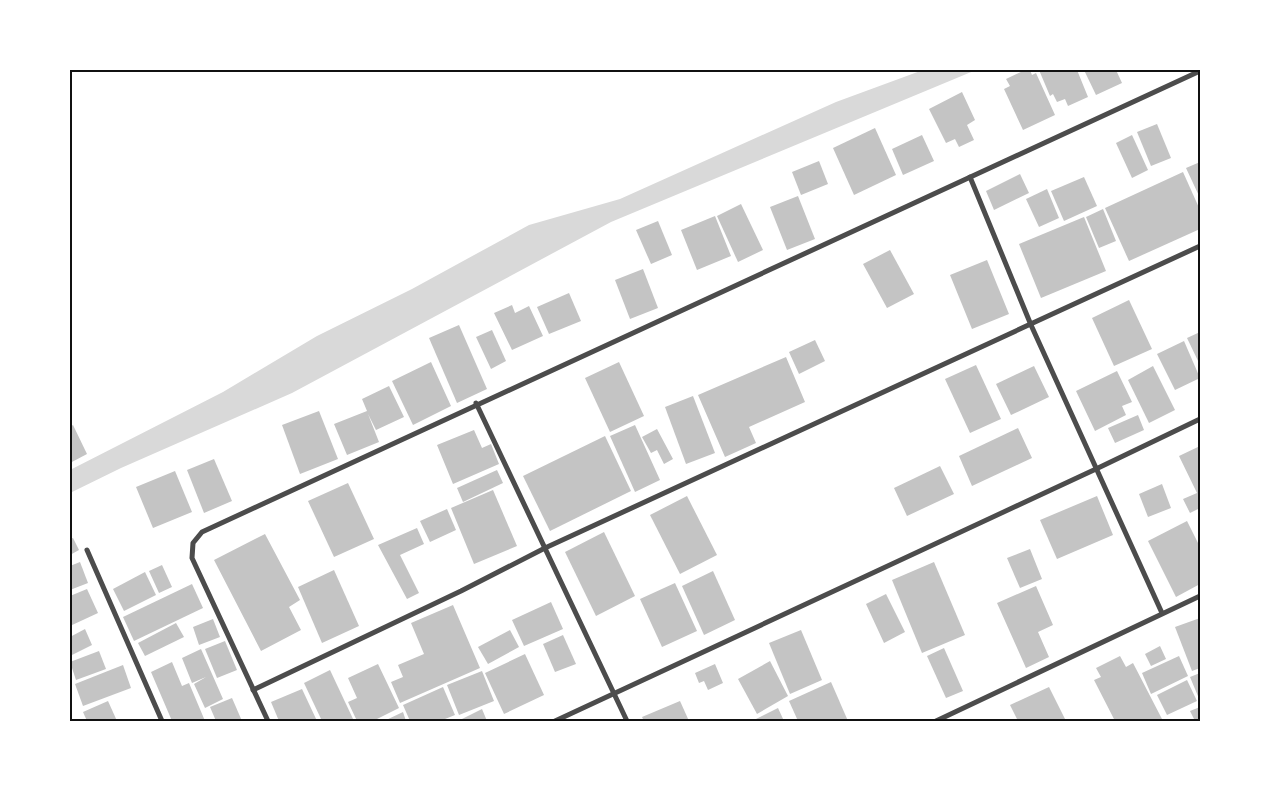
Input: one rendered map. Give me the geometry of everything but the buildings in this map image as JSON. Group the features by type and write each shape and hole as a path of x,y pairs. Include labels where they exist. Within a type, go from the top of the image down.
{"street":[{"path":"268,721 192,558 193,543 196,537 210,528 476,403 1200,70"},
{"path":"970,177 1031,325 1162,613"},
{"path":"253,690 461,591 545,548 1200,246"},
{"path":"476,403 628,721"},
{"path":"556,721 1200,419"},
{"path":"87,550 162,721"},
{"path":"936,721 1200,596"}],"shaded area":[{"path":"923,70 976,70 611,222 292,393 121,468 70,493 70,470 223,392 317,336 412,289 529,225 620,199 836,102"}]}
